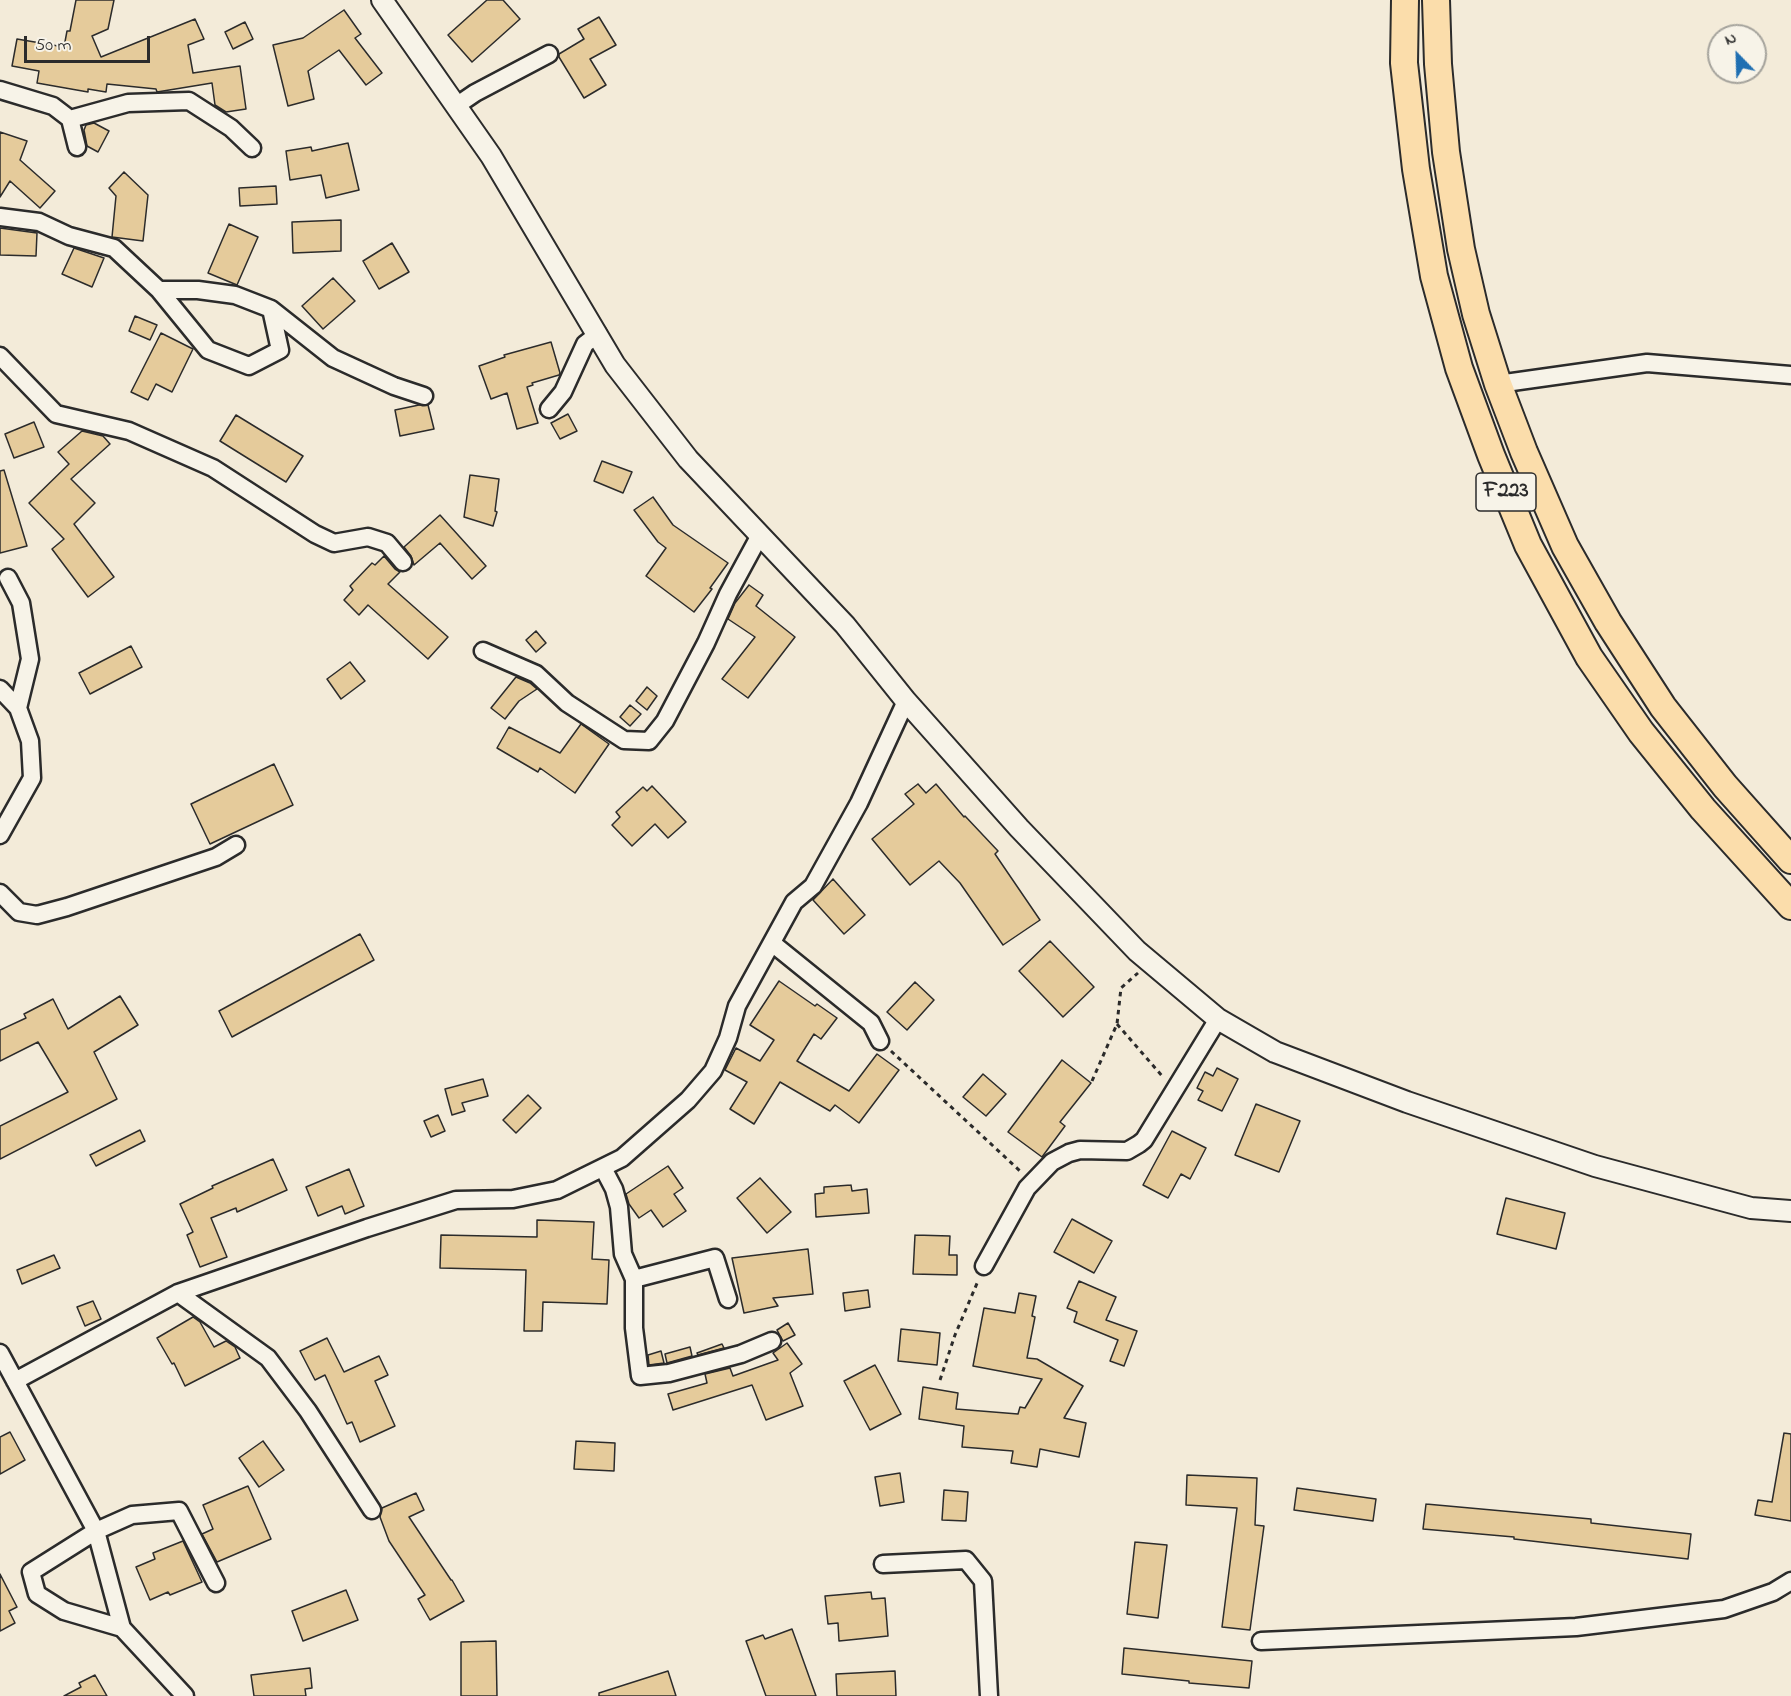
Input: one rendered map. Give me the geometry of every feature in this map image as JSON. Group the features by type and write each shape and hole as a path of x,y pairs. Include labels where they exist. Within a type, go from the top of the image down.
{"main road":[{"name":"F223","path":"1405,0 1406,75 1416,169 1434,276 1459,368 1528,545 1589,657 1641,732 1702,809 1791,906"},
{"name":"F223","path":"1436,0 1438,64 1446,152 1461,249 1476,314 1498,384 1524,452 1564,546 1608,622 1662,707 1725,786 1791,860"}],"street":[{"path":"382,0 490,156 615,365 688,459 844,625 906,701 1019,828 1137,951 1218,1019 1275,1052 1407,1102 1595,1166 1751,1208 1791,1211"},
{"path":"456,106 475,93 549,54"},
{"path":"0,90 53,106 70,119 77,147"},
{"path":"70,119 128,103 189,101 231,128 252,148"},
{"path":"0,217 39,222 69,236 114,248 159,290 208,350 249,366 280,350 271,309"},
{"path":"159,290 198,290 235,295 271,309 333,358 394,386 424,396"},
{"path":"549,409 563,392 585,344 598,334"},
{"path":"0,356 56,414 139,435 213,468 315,534 334,543 368,537 387,543 403,562"},
{"path":"1498,384 1647,363 1791,375"},
{"path":"483,651 536,674 567,703 624,740 649,741 665,721 760,535"},
{"path":"8,578 21,603 30,659 18,708"},
{"path":"0,688 18,708 30,741 32,778 0,835"},
{"path":"15,1381 178,1293 430,1207 456,1200 513,1199 557,1190 622,1158 688,1100 713,1071 729,1038 737,1006 795,902 813,886 859,803 906,701"},
{"path":"0,893 20,912 37,915 216,857 236,845"},
{"path":"772,943 871,1023 880,1041"},
{"path":"984,1266 1027,1188 1052,1162 1080,1150 1127,1151 1144,1140 1218,1019"},
{"path":"603,1168 614,1188 619,1207 623,1254 634,1278 634,1328 639,1376 669,1373 741,1354 772,1341"},
{"path":"634,1278 715,1258 728,1299"},
{"path":"178,1293 268,1358 308,1412 372,1510"},
{"path":"0,1353 96,1531 122,1628 185,1696"},
{"path":"122,1628 64,1611 37,1594 31,1572 96,1531 132,1515 179,1511 216,1583"},
{"path":"883,1563 966,1560 982,1581 989,1696"},
{"path":"1261,1641 1576,1627 1724,1609 1773,1592 1791,1581"}],"path":[{"path":"1092,1081 1117,1024 1121,988 1151,963"},
{"path":"1117,1024 1174,1090"},
{"path":"880,1041 1033,1182"},
{"path":"940,1380 955,1335 984,1266"}],"building":[{"path":"76,0 114,0 108,29 92,36 101,57 195,19 204,39 188,45 193,73 240,66 246,109 226,112 215,105 212,83 157,92 156,89 107,84 106,92 88,89 88,92 37,83 39,71 12,66 17,39 64,47 67,31 70,31"},
{"path":"487,0 503,0 520,19 472,62 448,35"},
{"path":"344,10 361,34 355,38 382,73 366,85 339,50 308,71 314,99 288,106 273,45 303,38"},
{"path":"599,17 616,45 590,59 606,85 584,98 559,54 584,39 578,29"},
{"path":"245,22 253,39 233,49 225,32"},
{"path":"94,123 109,131 98,152 87,146 84,130 86,125"},
{"path":"0,132 27,141 20,160 55,191 40,208 10,181 0,197"},
{"path":"348,143 359,190 326,198 321,175 290,180 286,151 311,147 312,151"},
{"path":"124,172 148,195 143,241 112,237 116,196 109,188"},
{"path":"276,186 277,204 240,206 239,188"},
{"path":"341,220 341,251 293,253 292,222"},
{"path":"229,224 258,237 237,285 208,273"},
{"path":"0,228 37,233 36,256 0,255"},
{"path":"392,243 409,272 379,289 363,261"},
{"path":"74,248 104,258 92,287 62,274"},
{"path":"333,278 355,301 323,329 302,306"},
{"path":"135,316 157,325 150,340 129,331"},
{"path":"161,333 193,349 172,392 156,384 148,400 131,392"},
{"path":"551,342 560,373 527,387 538,423 517,429 507,393 491,399 479,366 505,357 504,355"},
{"path":"428,405 434,429 400,436 395,410"},
{"path":"568,414 577,431 560,439 551,423"},
{"path":"236,415 303,456 286,482 220,441"},
{"path":"34,422 44,447 14,458 5,434"},
{"path":"82,431 103,436 110,444 71,479 95,503 74,524 114,577 88,597 52,549 64,539 29,503 69,464 58,452"},
{"path":"602,461 632,472 623,493 594,481"},
{"path":"4,470 27,546 0,553 0,471"},
{"path":"470,475 499,479 495,511 497,512 493,526 464,517"},
{"path":"653,497 673,525 728,563 694,612 646,576 666,548 658,542 634,510"},
{"path":"440,515 486,566 472,579 440,543 414,565 404,547"},
{"path":"384,556 400,572 388,584 448,637 428,659 368,605 359,615 344,600 353,590 350,586 372,563 375,565"},
{"path":"749,585 763,595 756,606 795,637 748,698 722,679 755,637 728,619 735,603"},
{"path":"536,631 546,643 536,652 526,640"},
{"path":"131,646 142,667 90,694 79,673"},
{"path":"350,662 365,681 341,699 327,679"},
{"path":"516,677 537,689 519,701 505,719 491,708"},
{"path":"647,687 657,696 647,710 636,701"},
{"path":"630,705 641,714 630,726 620,717"},
{"path":"581,724 609,744 575,793 540,768 538,772 497,748 509,727 560,753"},
{"path":"274,764 293,805 210,844 191,804"},
{"path":"918,784 926,793 936,784 964,817 998,851 995,854 1040,920 1003,945 960,883 939,861 910,885 872,839 914,804 905,794"},
{"path":"652,786 686,822 668,838 655,824 632,846 612,825 620,817 616,812 643,787 647,791"},
{"path":"833,879 865,915 844,934 813,900"},
{"path":"360,934 374,960 232,1037 219,1011"},
{"path":"1050,941 1094,987 1063,1017 1019,971"},
{"path":"779,981 837,1018 821,1039 814,1034 797,1061 849,1091 877,1054 899,1070 859,1123 835,1105 830,1111 780,1082 754,1124 730,1109 747,1082 725,1070 736,1048 760,1061 774,1040 750,1025"},
{"path":"915,982 934,1000 907,1030 887,1012"},
{"path":"120,996 138,1025 94,1052 117,1099 0,1159 0,1126 68,1092 38,1042 0,1061 0,1030 26,1018 24,1014 53,999 68,1029"},
{"path":"1062,1060 1091,1083 1060,1122 1065,1126 1042,1157 1008,1132"},
{"path":"1217,1068 1238,1079 1222,1111 1198,1100 1203,1091 1197,1088 1205,1072 1213,1076"},
{"path":"983,1074 1006,1094 986,1116 963,1097"},
{"path":"483,1079 488,1096 462,1103 465,1111 452,1115 445,1089"},
{"path":"528,1095 541,1108 516,1133 503,1120"},
{"path":"1256,1104 1300,1121 1279,1172 1235,1155"},
{"path":"438,1115 445,1131 431,1137 424,1121"},
{"path":"140,1130 145,1141 96,1166 90,1155"},
{"path":"1172,1131 1206,1148 1190,1179 1181,1174 1168,1198 1143,1185"},
{"path":"273,1159 287,1190 237,1212 236,1208 211,1218 227,1257 200,1267 187,1235 193,1232 180,1204 213,1188 212,1186"},
{"path":"668,1166 683,1188 674,1194 686,1211 663,1227 651,1210 639,1218 629,1204 626,1194"},
{"path":"349,1169 364,1206 345,1214 342,1206 318,1216 306,1187"},
{"path":"760,1178 791,1212 767,1233 737,1198"},
{"path":"851,1185 852,1191 867,1189 869,1213 816,1217 815,1194 824,1193 824,1187"},
{"path":"1506,1198 1565,1213 1556,1249 1497,1234"},
{"path":"1072,1219 1112,1241 1094,1273 1054,1252"},
{"path":"537,1220 594,1222 592,1259 609,1260 607,1304 543,1302 542,1331 524,1331 526,1270 440,1268 441,1235 537,1237"},
{"path":"915,1235 950,1236 949,1255 957,1255 957,1275 913,1274"},
{"path":"808,1249 813,1294 773,1298 778,1306 744,1313 732,1258"},
{"path":"54,1255 60,1268 22,1284 17,1270"},
{"path":"1079,1281 1116,1297 1106,1320 1137,1331 1124,1366 1110,1361 1118,1340 1074,1322 1077,1312 1067,1308"},
{"path":"868,1290 870,1307 845,1311 843,1293"},
{"path":"1019,1293 1036,1296 1032,1316 1035,1317 1027,1358 1037,1359 1083,1386 1064,1418 1086,1423 1079,1457 1040,1449 1037,1467 1011,1463 1013,1451 962,1447 964,1426 919,1419 923,1387 958,1393 956,1409 1018,1414 1020,1407 1025,1408 1042,1379 973,1366 984,1308 1015,1313"},
{"path":"93,1301 101,1319 85,1326 77,1307"},
{"path":"193,1317 200,1322 214,1347 226,1341 235,1347 240,1358 185,1386 174,1363 172,1364 157,1338"},
{"path":"788,1323 795,1335 783,1341 777,1330"},
{"path":"901,1329 940,1333 937,1365 898,1361"},
{"path":"327,1338 344,1372 379,1356 388,1375 375,1381 395,1426 360,1442 352,1422 347,1424 325,1375 315,1380 300,1351"},
{"path":"787,1343 802,1364 790,1373 803,1406 766,1420 752,1385 673,1410 668,1394 707,1383 705,1374 730,1368 733,1376 778,1360 773,1353"},
{"path":"722,1344 724,1348 698,1355 697,1353"},
{"path":"690,1347 692,1356 667,1363 665,1354"},
{"path":"661,1351 664,1363 649,1365 648,1355"},
{"path":"875,1365 901,1414 870,1430 844,1381"},
{"path":"10,1432 25,1460 0,1474 0,1437"},
{"path":"1784,1433 1791,1434 1791,1521 1755,1515 1758,1500 1772,1502"},
{"path":"263,1441 284,1470 259,1487 239,1458"},
{"path":"576,1441 615,1443 614,1471 574,1469"},
{"path":"900,1473 904,1502 880,1506 875,1477"},
{"path":"1187,1475 1257,1478 1255,1525 1264,1526 1250,1630 1222,1627 1237,1508 1186,1505"},
{"path":"248,1486 271,1539 217,1562 202,1534 213,1529 203,1505"},
{"path":"1297,1488 1376,1499 1373,1521 1294,1510"},
{"path":"944,1490 968,1492 966,1521 942,1520"},
{"path":"416,1493 424,1510 409,1517 464,1601 430,1620 418,1599 425,1595 389,1541 380,1517 382,1508"},
{"path":"1426,1504 1591,1519 1591,1523 1691,1534 1688,1559 1514,1539 1514,1537 1423,1529"},
{"path":"183,1541 202,1582 170,1595 168,1592 150,1600 136,1567 155,1559 153,1553"},
{"path":"1135,1542 1167,1545 1158,1618 1127,1614"},
{"path":"0,1574 17,1607 9,1611 15,1623 0,1631"},
{"path":"346,1590 358,1620 303,1641 292,1611"},
{"path":"871,1592 872,1599 885,1598 888,1636 839,1641 838,1623 828,1624 825,1596"},
{"path":"792,1629 816,1696 766,1696 746,1641 763,1635 765,1639"},
{"path":"496,1641 497,1696 461,1696 461,1642"},
{"path":"1124,1648 1252,1661 1249,1688 1122,1674"},
{"path":"310,1668 312,1688 305,1689 306,1696 254,1696 251,1675"},
{"path":"668,1671 676,1696 599,1696 599,1693"},
{"path":"895,1671 896,1696 837,1696 836,1674"},
{"path":"95,1675 107,1696 64,1696 81,1687 79,1683"}]}
